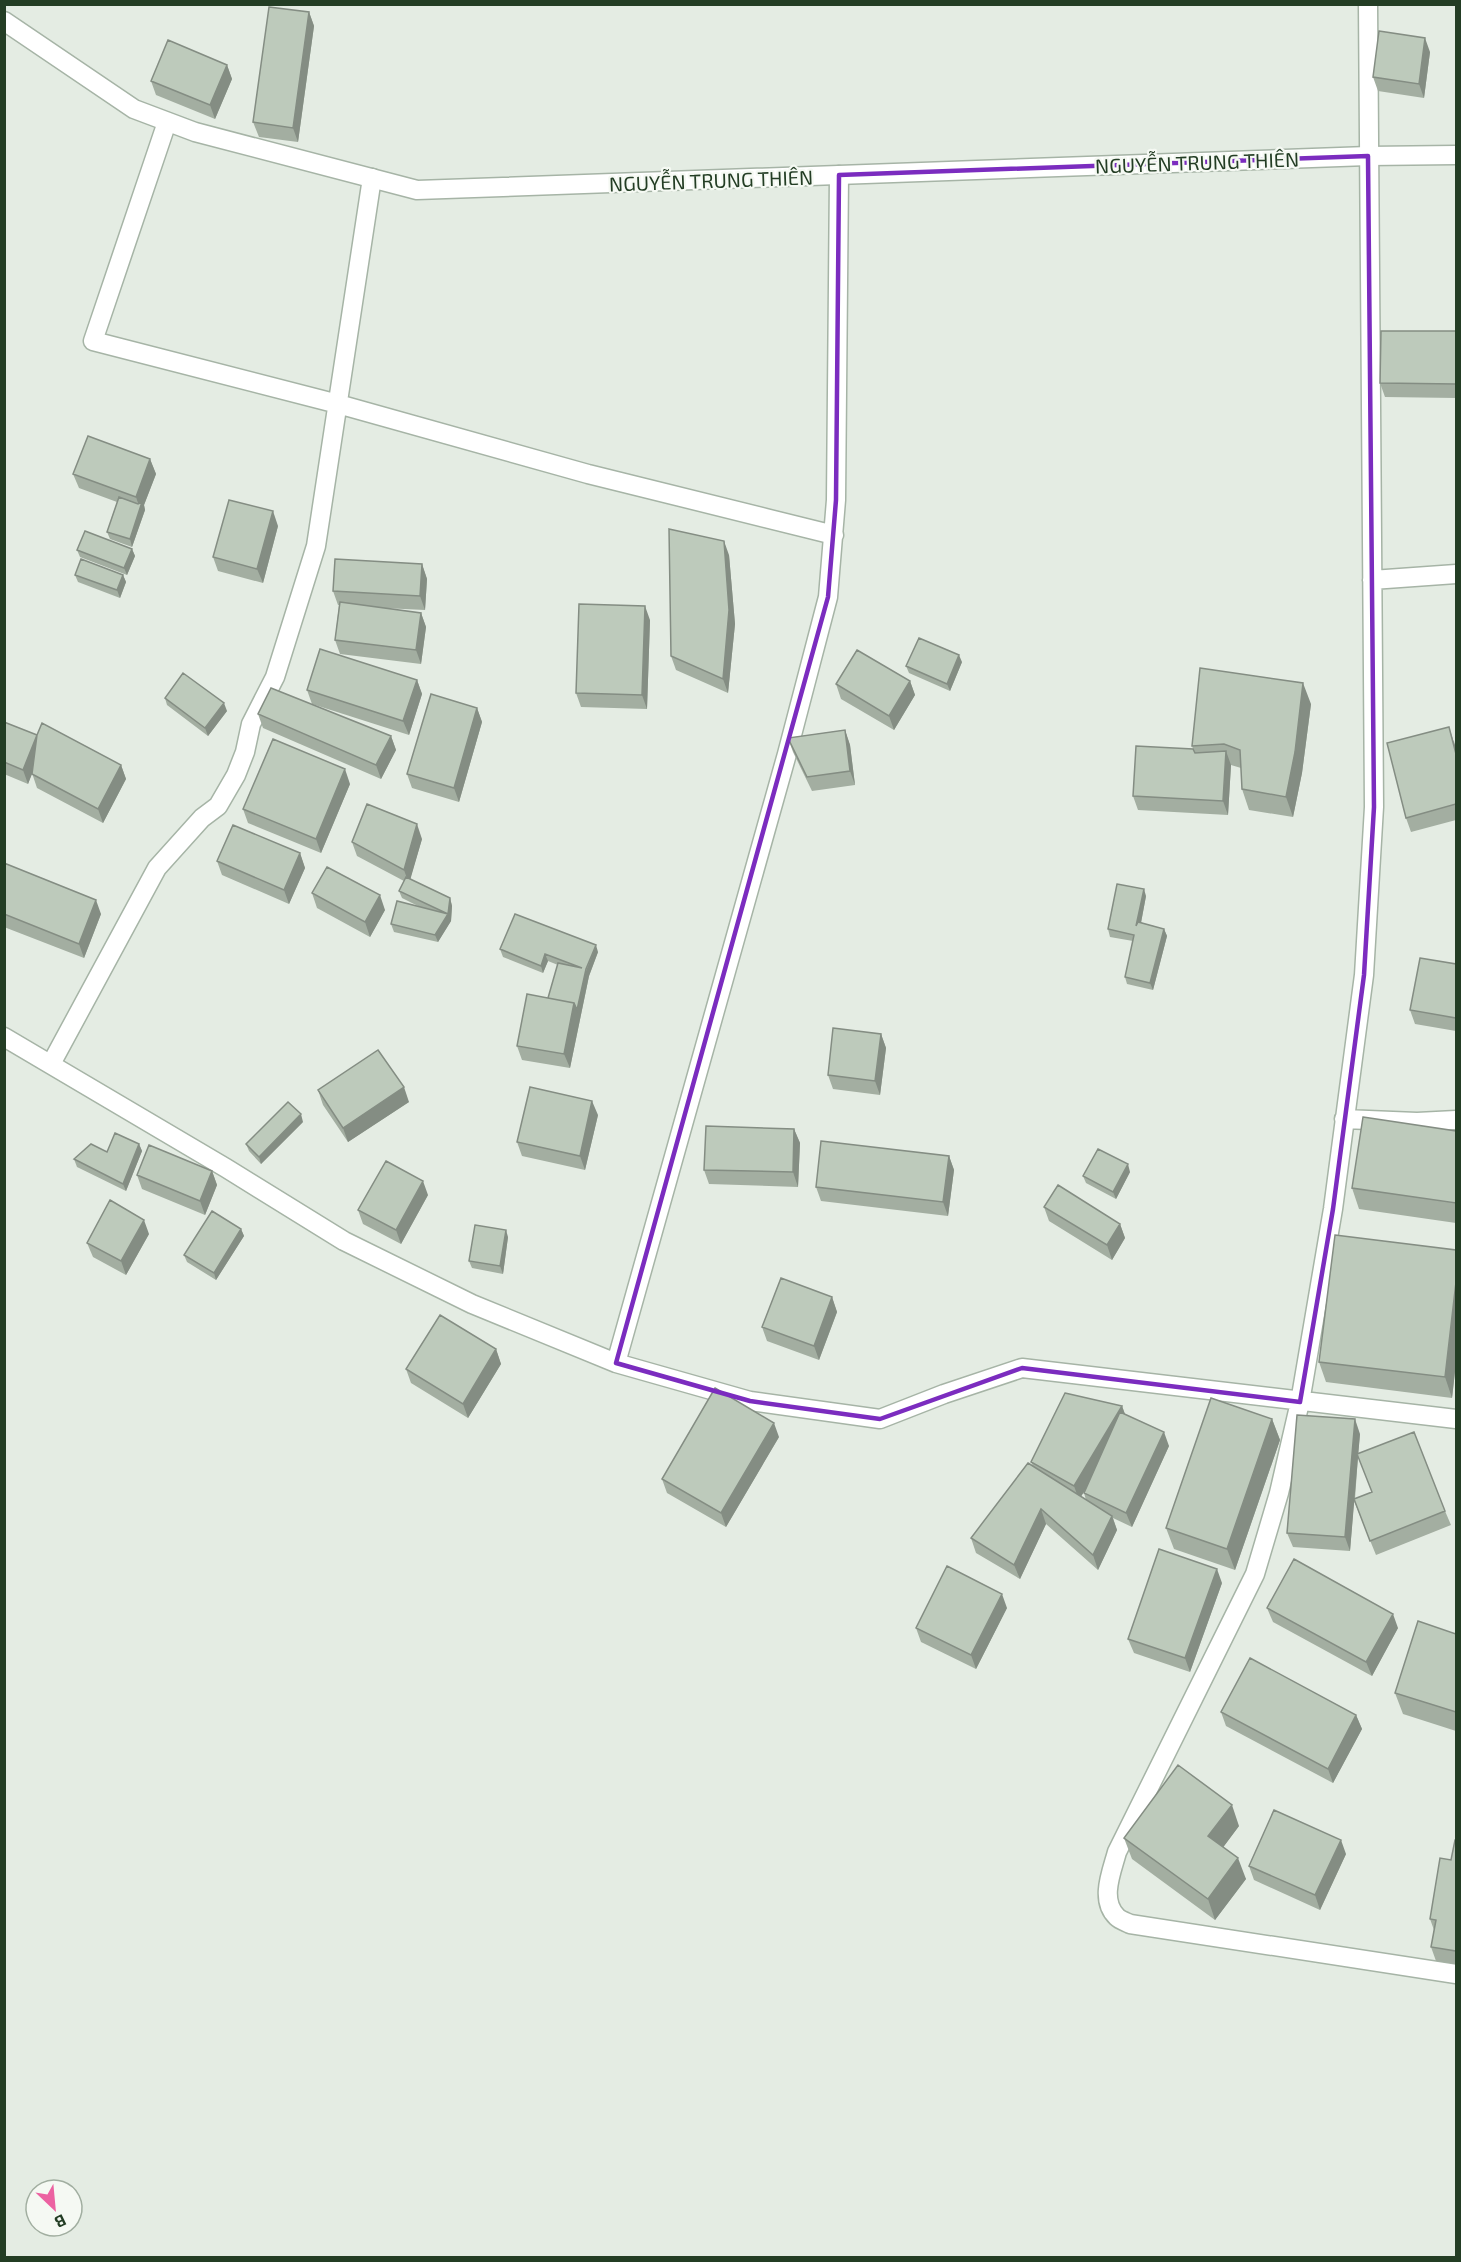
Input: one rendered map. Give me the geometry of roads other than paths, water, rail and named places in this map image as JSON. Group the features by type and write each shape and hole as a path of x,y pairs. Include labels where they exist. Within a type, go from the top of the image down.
{"street":[{"path":"1368,4 1374,807 1364,975 1333,1209 1300,1402 1279,1493 1255,1574 1117,1851 1107,1889 1110,1905 1117,1917 1130,1924 1456,1974"},
{"name":"NGUYỄN TRUNG THIÊN","path":"4,21 134,109 195,132 417,190 1368,156 1456,155"},
{"path":"167,122 93,341 338,404 588,474 834,535"},
{"path":"616,1363 793,732 828,597 836,500 839,175"},
{"path":"51,1064 157,868 202,818 218,806 236,775 245,752 251,724 275,676 316,546 372,178"},
{"path":"1372,580 1456,574"},
{"path":"4,1037 226,1168 344,1241 472,1304 616,1363 750,1401 880,1419 944,1394 1022,1368 1456,1419"},
{"path":"1344,1119 1417,1122 1456,1120"}]}
